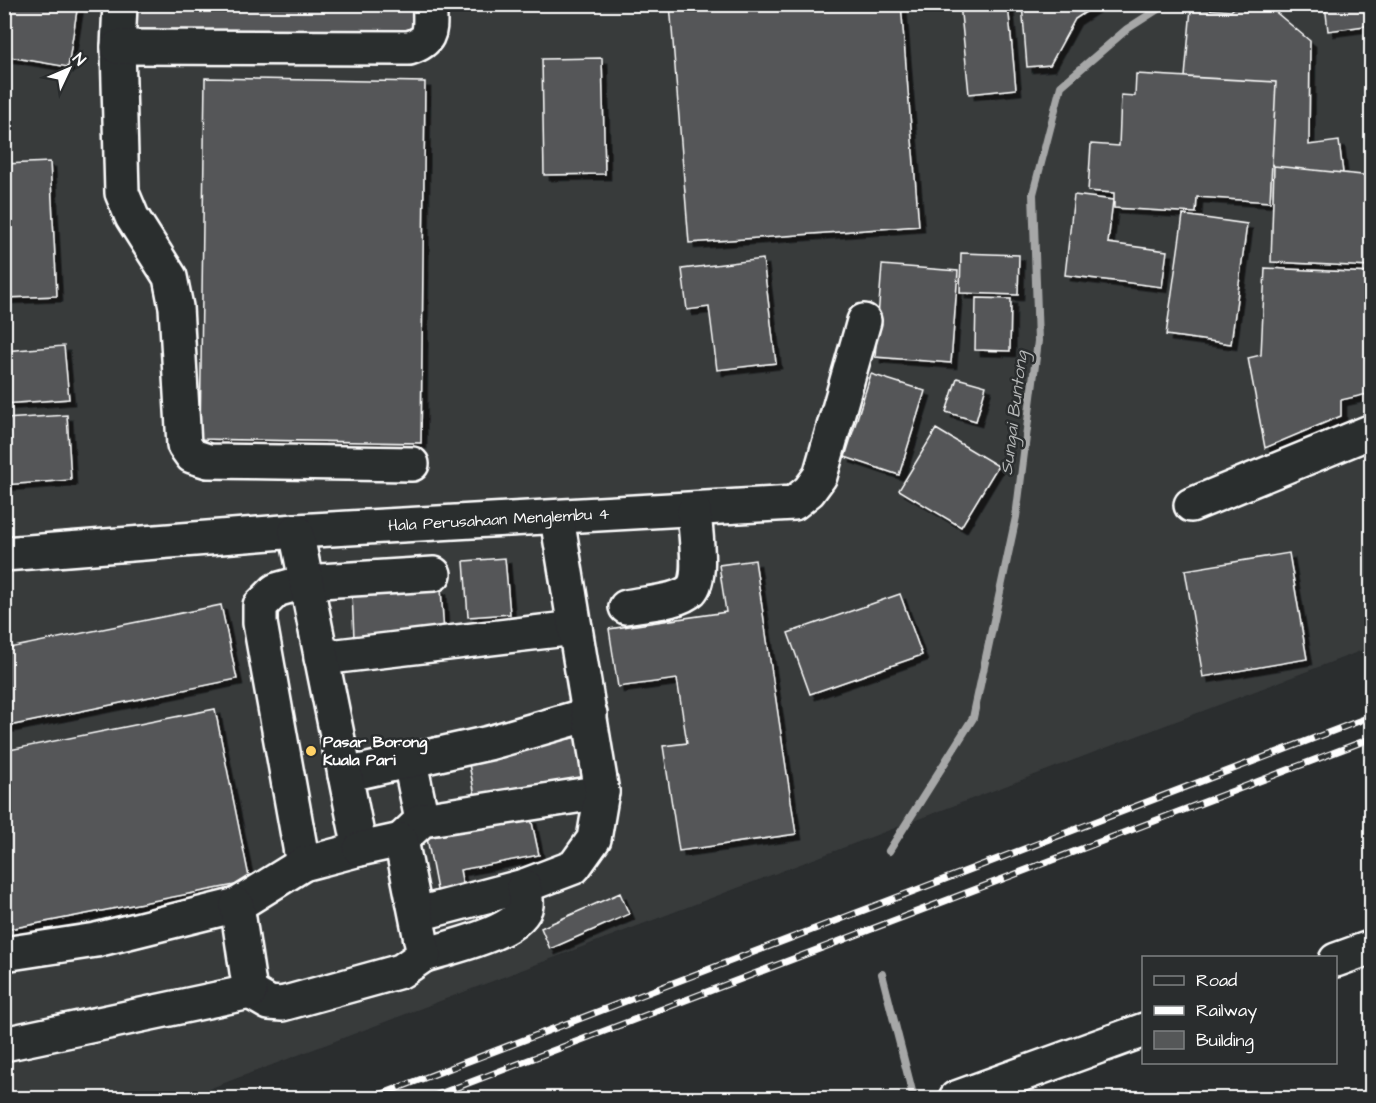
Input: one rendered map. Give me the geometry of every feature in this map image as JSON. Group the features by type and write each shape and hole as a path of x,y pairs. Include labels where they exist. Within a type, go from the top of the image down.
{"street":[{"path":"120,4 118,47 122,193 132,217 170,277 176,307 184,445 192,456 208,461 412,464"},
{"path":"118,47 409,48 422,44 429,36 430,4"},
{"name":"Hala Perusahaan Menglembu 4","path":"4,554 296,531 794,504 809,491 820,476 864,321"},
{"path":"1191,505 1371,431"},
{"path":"626,607 680,596 691,590 698,579 694,511"},
{"path":"418,914 524,886 574,867 594,839 602,792 557,518"},
{"path":"296,531 304,582 360,849"},
{"path":"303,864 260,623 260,606 276,591 304,582 434,574"},
{"path":"321,658 575,628"},
{"path":"345,775 489,743 590,714"},
{"path":"410,762 411,830 424,955"},
{"path":"4,954 96,940 237,905 303,864 360,849 411,830 602,792"},
{"path":"4,1044 250,992 269,1003 282,1004 401,971 424,955 494,933 512,923 520,917 526,906 524,886"},
{"path":"237,905 250,992"},
{"path":"1337,959 1371,947"},
{"path":"956,1098 1142,1030"}],"shaded area":[{"path":"5,5 1371,5 1371,647 185,1098 5,1098"}],"building":[{"path":"4,4 78,4 68,67 4,56"},
{"path":"129,4 418,4 418,42 129,39"},
{"path":"670,4 901,4 919,226 689,243"},
{"path":"960,4 1008,4 1016,89 969,94"},
{"path":"1022,4 1098,4 1075,19 1050,65 1027,67"},
{"path":"1238,4 1266,4 1310,41 1309,145 1339,141 1343,173 1274,166 1272,163 1276,82 1185,77 1191,8 1231,11"},
{"path":"1325,4 1372,4 1372,25 1328,31"},
{"path":"602,58 605,174 544,175 542,59"},
{"path":"1136,74 1276,82 1270,202 1197,197 1196,213 1114,208 1114,193 1088,191 1091,144 1119,146 1121,95 1135,96"},
{"path":"205,78 425,82 421,443 200,439"},
{"path":"50,162 57,296 4,298 4,164"},
{"path":"1274,166 1372,176 1372,267 1271,262"},
{"path":"1074,195 1113,200 1108,243 1167,251 1162,287 1065,275"},
{"path":"1183,215 1247,224 1231,344 1166,335"},
{"path":"961,253 1019,255 1018,295 960,293"},
{"path":"763,259 776,363 717,370 709,307 687,310 682,269"},
{"path":"882,265 958,271 951,363 875,357"},
{"path":"1265,268 1372,273 1372,393 1341,400 1341,416 1265,448 1248,358 1261,355"},
{"path":"976,298 1011,299 1010,351 975,350"},
{"path":"64,346 69,399 4,404 4,351"},
{"path":"871,374 925,391 899,475 845,457"},
{"path":"957,378 986,386 976,421 946,412"},
{"path":"67,415 71,480 4,485 4,419"},
{"path":"936,429 998,466 961,527 899,490"},
{"path":"1289,553 1307,659 1203,677 1185,570"},
{"path":"505,558 510,614 468,617 464,561"},
{"path":"755,560 796,834 679,851 663,746 687,743 677,679 618,687 609,629 726,612 719,565"},
{"path":"441,589 444,633 354,638 352,593"},
{"path":"900,594 922,655 810,694 788,633"},
{"path":"221,605 237,679 4,727 4,649"},
{"path":"215,709 250,882 4,930 4,751"},
{"path":"583,736 592,778 476,801 468,759"},
{"path":"531,818 539,855 460,870 464,890 438,895 427,838"},
{"path":"620,893 629,914 550,949 541,928"}],"waterway":[{"name":"Sungai Buntong","path":"889,851 973,718 1016,517 1038,341 1033,194 1061,86 1127,29 1166,4"},
{"name":"Sungai Buntong","path":"882,974 913,1095"}],"railway":[{"path":"372,1098 1372,716"},
{"path":"429,1098 1372,738"}],"place":[{"name":"Pasar Borong Kuala Pari","path":"311,751"}]}
